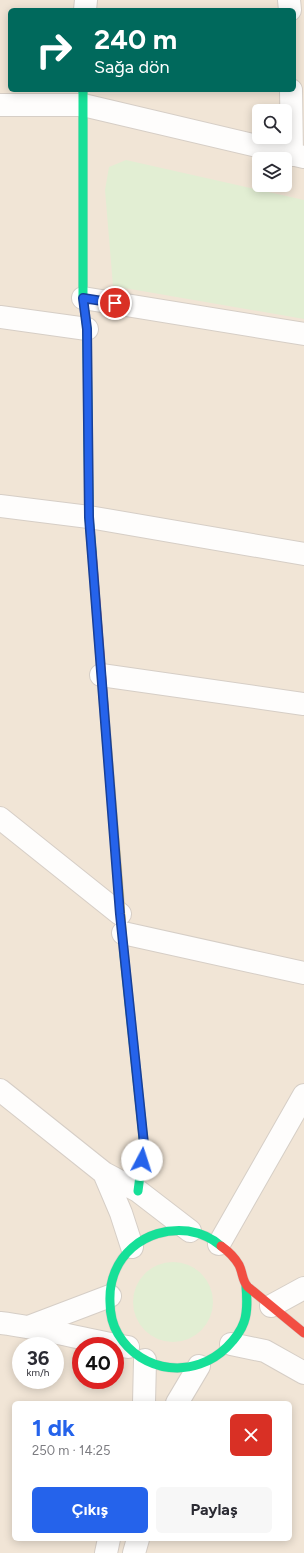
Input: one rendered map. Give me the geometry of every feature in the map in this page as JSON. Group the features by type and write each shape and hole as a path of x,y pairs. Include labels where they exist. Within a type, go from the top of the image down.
{"street":[{"path":"0,105 83,98 298,156 291,92"},
{"path":"83,98 83,298 87,329 89,517 121,924 144,1144 138,1190"},
{"path":"83,298 304,334"},
{"path":"0,317 87,329"},
{"path":"0,506 89,517 304,554"},
{"path":"101,675 304,704"},
{"path":"0,818 121,924 304,973"},
{"path":"0,1090 104,1173 138,1190 190,1231"},
{"path":"219,1244 304,1095"},
{"path":"104,1173 121,1213 132,1247"},
{"path":"170,1230 190,1231 210,1237 219,1244 227,1250 239,1266 246,1286 247,1306 242,1326 231,1344 216,1358 199,1366 176,1369 156,1365 138,1356 123,1342 113,1323 109,1303 111,1282 119,1263 132,1247 150,1236 170,1230"},
{"path":"246,1286 304,1333"},
{"path":"271,1306 304,1288"},
{"path":"31,1326 110,1296"},
{"path":"0,1323 31,1326 65,1335 128,1347"},
{"path":"231,1344 264,1351 304,1373"},
{"path":"144,1401 145,1360"},
{"path":"178,1401 199,1366"},
{"path":"106,1553 109,1541"},
{"path":"134,1553 137,1541"}],"shaded area":[{"path":"0,0 304,0 304,1553 0,1553"}],"green space":[{"path":"126,160 252,188 252,192 268,192 304,200 304,319 113,286 105,190 109,167"},
{"path":"165,1262 181,1262 202,1273 213,1294 213,1310 202,1331 181,1342 165,1342 151,1336 144,1331 139,1324 133,1310 133,1294 139,1280 144,1273 151,1268"}],"traffic: fast":[{"path":"83,92 83,298 87,329 89,517 92,552"},
{"path":"124,954 144,1145 138,1191"},
{"path":"221,1246 210,1238 197,1233 188,1231 172,1231 157,1234 144,1239 132,1248 122,1258 115,1271 111,1286 111,1314 118,1334 128,1347 141,1357 155,1364 170,1368 200,1364 214,1357 227,1347 239,1332 244,1322 246,1313 246,1286"}],"traffic: slow":[{"path":"104,707 124,954"}],"traffic: jam":[{"path":"92,552 104,707"},
{"path":"221,1246 237,1262 248,1287 304,1333"}],"route":[{"path":"115,303 83,298 87,329 89,517 120,914 144,1144 142,1160"}]}
